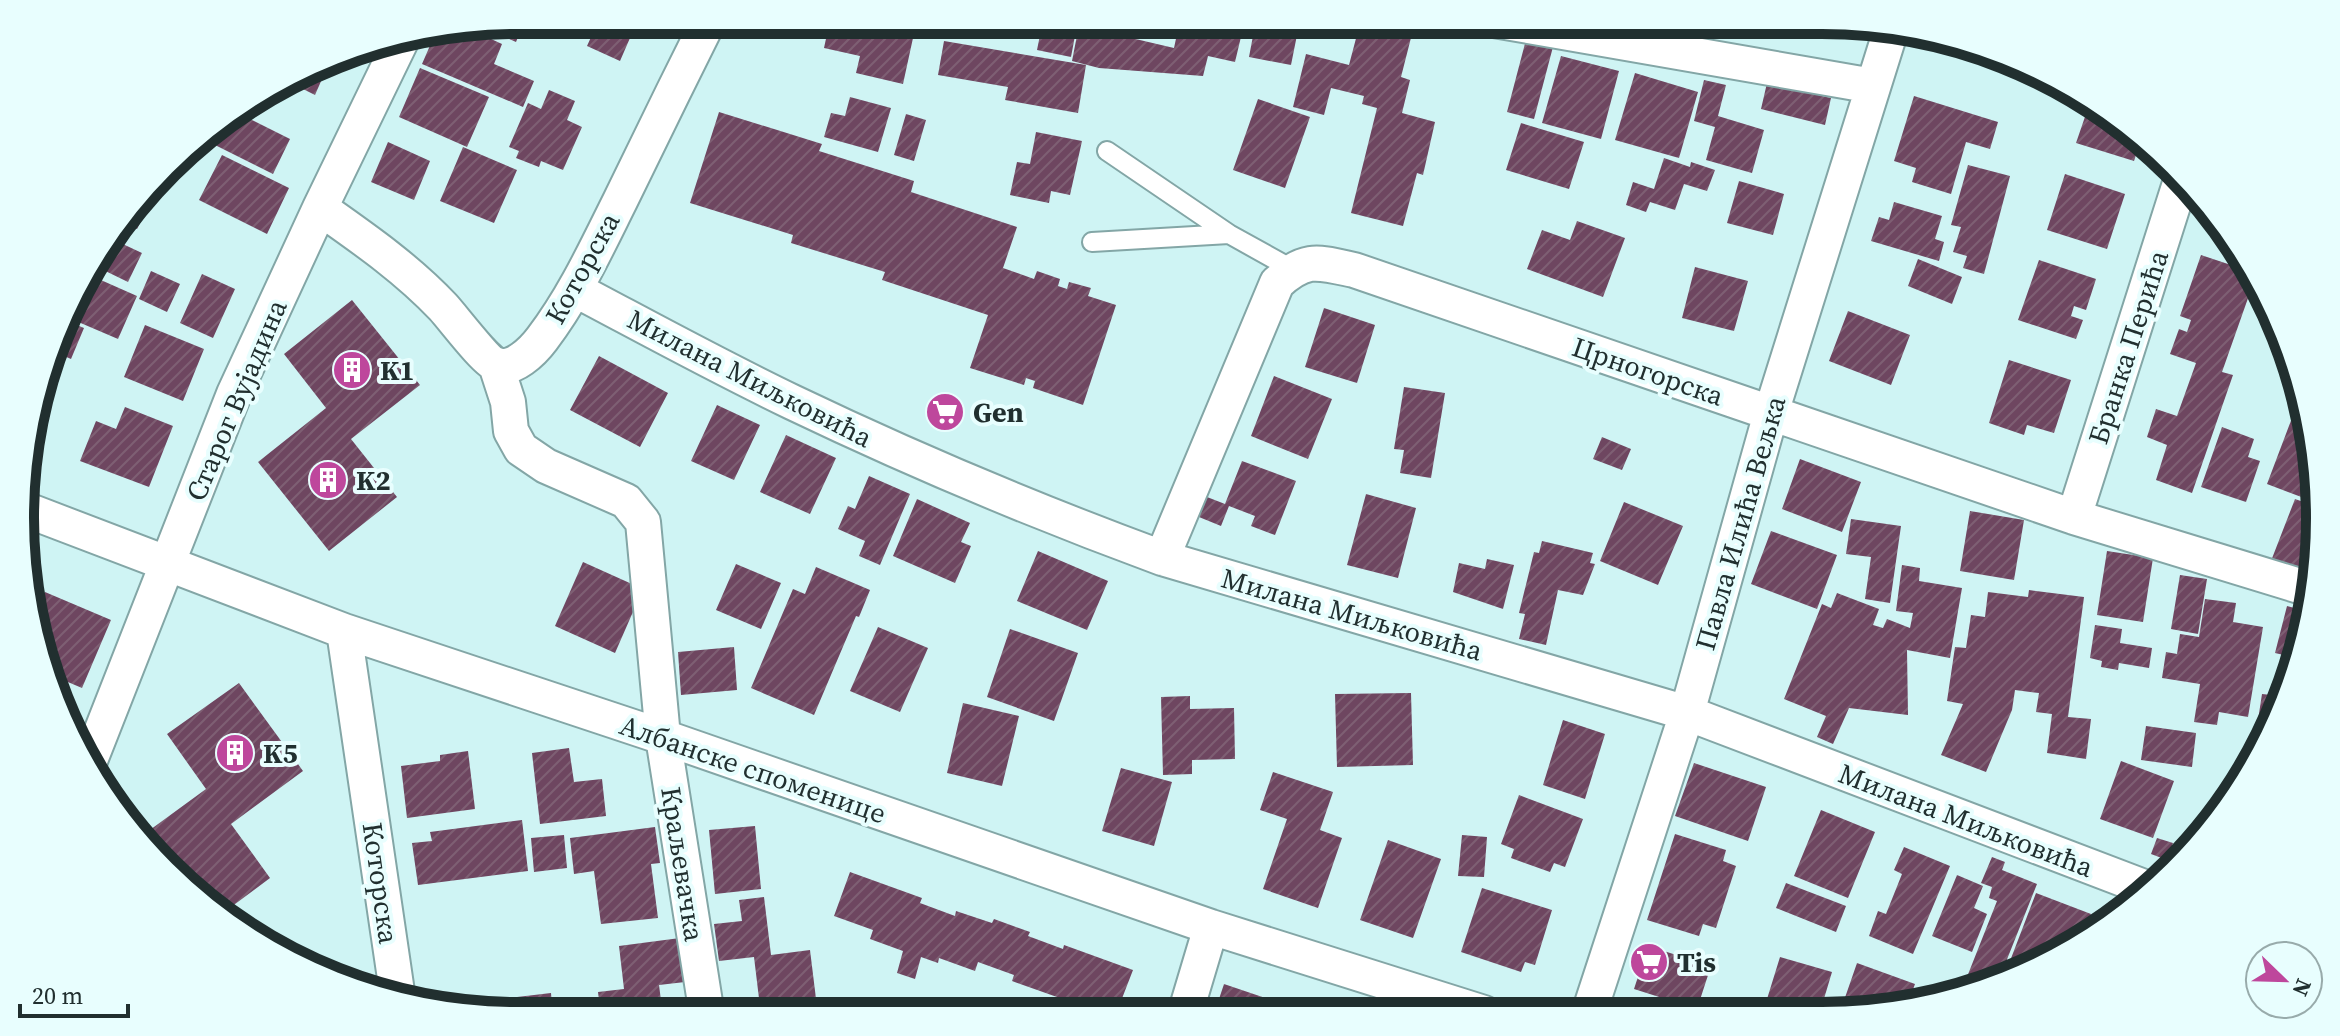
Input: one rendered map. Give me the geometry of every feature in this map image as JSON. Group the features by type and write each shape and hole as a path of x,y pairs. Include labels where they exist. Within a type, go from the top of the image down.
{"street":[{"name":"Которска","path":"496,365 509,366 526,356 540,342 576,290 702,34"},
{"path":"1574,34 1873,86"},
{"name":"Павла Илића Вељка","path":"1593,1002 1687,713 1771,413 1888,39"},
{"name":"Старог Вујадина","path":"94,751 234,394 397,49"},
{"name":"Бранка Перића","path":"2074,517 2178,190"},
{"path":"320,208 396,261 465,331 482,354 496,365"},
{"name":"Црногорска","path":"1292,269 1312,263 1354,270 2074,517 2301,587"},
{"path":"1162,558 1266,303 1277,283 1292,269"},
{"name":"Милана Миљковића","path":"576,290 789,401 875,441 1080,527 1162,558 1687,713 2138,885"},
{"name":"Краљевачка","path":"496,365 508,402 511,431 521,449 546,466 626,501 643,522 663,737 705,1002"},
{"name":"Албанске споменице","path":"34,513 344,631 663,737 1211,927 1449,1002"},
{"name":"Которска","path":"344,631 396,987"},
{"path":"1189,1002 1211,927"}],"lane":[{"path":"1107,151 1229,234 1292,269"},
{"path":"1092,242 1229,234"}],"building":[{"path":"519,34 516,42 499,35"},
{"path":"592,34 621,34 630,38 620,61 587,46"},
{"path":"827,34 895,34 913,38 903,84 856,73 860,56 824,48"},
{"path":"1040,34 1075,34 1071,57 1037,50"},
{"path":"1077,34 1128,34 1127,37 1174,48 1177,34 1242,34 1235,62 1208,56 1203,76 1099,68 1072,61"},
{"path":"1253,34 1297,34 1291,65 1249,57"},
{"path":"1357,34 1412,34 1401,77 1410,80 1402,113 1435,122 1423,175 1417,173 1403,226 1351,213 1377,108 1362,104 1364,96 1331,88 1324,115 1293,107 1306,54 1349,65"},
{"path":"483,35 502,44 494,64 534,81 523,107 422,64 432,42"},
{"path":"1527,36 1554,43 1534,119 1507,112"},
{"path":"944,41 1086,65 1078,113 1005,100 1008,87 938,75"},
{"path":"1561,56 1619,71 1601,139 1542,123"},
{"path":"420,68 489,97 467,147 399,117"},
{"path":"1635,73 1698,92 1679,158 1615,140"},
{"path":"324,75 315,95 299,87"},
{"path":"1704,80 1726,85 1718,116 1764,130 1752,173 1706,160 1715,127 1694,121"},
{"path":"1767,83 1831,98 1825,125 1761,109"},
{"path":"549,90 575,101 567,120 582,127 563,170 541,161 539,167 516,158 519,151 509,147 528,103 541,109"},
{"path":"1914,96 1998,122 1990,149 1966,142 1951,194 1912,182 1916,168 1894,161"},
{"path":"850,97 891,108 878,152 824,137 831,113 845,116"},
{"path":"1258,99 1310,117 1285,188 1233,170"},
{"path":"719,112 822,144 819,151 914,181 911,192 1017,227 1003,268 1034,279 1037,271 1060,279 1058,286 1067,289 1069,282 1091,288 1088,296 1116,305 1083,405 1033,388 1035,381 1026,378 1024,385 970,368 988,315 882,280 885,272 791,243 793,235 690,203"},
{"path":"2086,113 2137,151 2134,161 2076,143"},
{"path":"906,114 926,120 914,161 894,155"},
{"path":"247,117 290,139 273,174 212,143"},
{"path":"1521,123 1584,142 1569,189 1506,170"},
{"path":"1036,132 1082,141 1070,195 1051,191 1049,203 1010,195 1017,162 1030,164"},
{"path":"388,142 430,161 414,200 371,182"},
{"path":"463,147 517,170 494,223 440,201"},
{"path":"222,155 289,188 267,234 199,200"},
{"path":"1664,158 1690,167 1691,162 1715,170 1707,191 1684,184 1675,210 1650,202 1646,212 1626,205 1633,182 1654,189"},
{"path":"1968,165 2010,176 1984,274 1963,268 1967,256 1953,252 1961,227 1951,225"},
{"path":"2065,174 2125,194 2107,249 2047,230"},
{"path":"1739,181 1784,194 1773,235 1727,223"},
{"path":"1894,202 1942,216 1935,239 1944,242 1939,261 1871,241 1879,217 1889,220"},
{"path":"150,204 137,229 132,226"},
{"path":"1577,221 1625,238 1603,297 1527,269 1542,230 1570,240"},
{"path":"120,243 142,253 128,282 103,270"},
{"path":"2201,255 2235,266 2250,293 2222,372 2233,375 2192,493 2156,480 2167,445 2147,437 2156,409 2177,416 2196,363 2170,354 2179,329 2187,332 2191,320 2180,316"},
{"path":"1918,259 1962,277 1952,304 1908,286"},
{"path":"2039,260 2096,279 2086,310 2074,306 2071,316 2083,320 2076,339 2018,320"},
{"path":"1695,267 1748,281 1734,331 1682,318"},
{"path":"151,271 180,284 167,312 139,299"},
{"path":"202,274 235,289 213,338 180,323"},
{"path":"98,279 137,296 118,339 76,321"},
{"path":"352,300 420,385 351,439 397,497 329,551 258,462 326,408 284,354"},
{"path":"1324,308 1375,325 1357,383 1305,367"},
{"path":"1848,311 1910,335 1891,385 1829,361"},
{"path":"75,324 84,328 71,359 63,355"},
{"path":"145,325 204,349 183,401 124,377"},
{"path":"599,356 668,393 640,447 570,410"},
{"path":"2009,360 2071,380 2054,433 2027,425 2024,435 1989,423"},
{"path":"1274,376 1332,399 1308,459 1251,436"},
{"path":"1404,387 1445,393 1431,478 1400,473 1404,450 1394,449"},
{"path":"717,405 760,425 734,480 691,461"},
{"path":"125,407 173,426 149,487 80,461 96,421 116,429"},
{"path":"2294,412 2305,499 2267,484"},
{"path":"2222,427 2254,439 2248,457 2260,461 2246,502 2201,487"},
{"path":"786,435 836,458 810,514 760,492"},
{"path":"1602,437 1631,449 1622,470 1593,459"},
{"path":"1800,459 1861,482 1842,532 1782,509"},
{"path":"1242,461 1296,481 1275,535 1251,526 1255,516 1229,506 1221,526 1199,517 1207,497 1225,504"},
{"path":"869,476 910,494 880,565 859,556 865,541 838,529 848,506 855,509"},
{"path":"1366,494 1416,508 1398,578 1347,565"},
{"path":"917,499 970,523 961,542 971,546 955,583 893,556"},
{"path":"2295,499 2306,503 2305,550 2300,572 2271,561"},
{"path":"1624,502 1683,526 1658,585 1600,561"},
{"path":"1970,511 2024,520 2014,580 1960,571"},
{"path":"1851,519 1901,526 1890,603 1865,599 1871,557 1846,554"},
{"path":"1771,531 1837,555 1817,609 1751,584"},
{"path":"1542,541 1593,553 1590,563 1595,564 1583,595 1558,590 1546,645 1519,639 1525,614 1519,613 1534,552 1539,553"},
{"path":"1038,551 1108,581 1087,630 1017,601"},
{"path":"2107,551 2153,558 2143,622 2097,615"},
{"path":"1487,559 1514,565 1503,609 1453,592 1459,563 1485,569"},
{"path":"583,562 643,589 615,653 555,626"},
{"path":"736,564 781,583 761,629 716,610"},
{"path":"1902,565 1920,568 1919,581 1962,588 1950,658 1907,650 1908,715 1849,708 1833,744 1817,737 1826,716 1784,699 1822,604 1831,608 1837,593 1879,609 1873,625 1883,628 1887,619 1910,628 1913,613 1896,611"},
{"path":"816,567 870,590 814,715 751,688 793,589 805,594"},
{"path":"2180,575 2207,579 2198,634 2171,629"},
{"path":"2029,590 2084,597 2068,717 2091,719 2086,759 2047,753 2052,714 2036,712 2039,693 2015,690 2012,710 1986,772 1941,755 1963,704 1947,701 1955,647 1966,648 1971,615 1985,617 1988,592 2028,597"},
{"path":"45,592 111,620 82,688 62,680 41,601"},
{"path":"2205,599 2236,603 2233,622 2263,627 2248,717 2219,712 2217,725 2194,722 2200,684 2162,678 2166,652 2177,654 2180,634 2199,637"},
{"path":"2287,606 2298,609 2286,656 2275,653"},
{"path":"2095,625 2122,629 2120,643 2152,648 2149,668 2119,663 2118,670 2101,667 2102,661 2090,658"},
{"path":"878,627 928,648 900,712 850,691"},
{"path":"1010,629 1078,653 1054,721 987,697"},
{"path":"734,647 737,690 681,695 678,652"},
{"path":"239,683 303,771 231,824 270,878 231,907 199,882 149,831 206,789 167,734"},
{"path":"1411,693 1413,765 1337,767 1335,694"},
{"path":"2262,694 2272,695 2261,721 2258,720"},
{"path":"1190,696 1190,709 1234,708 1235,759 1192,760 1192,774 1163,775 1161,697"},
{"path":"963,703 1019,716 1002,786 947,773"},
{"path":"1563,720 1605,734 1585,799 1543,785"},
{"path":"2146,726 2196,733 2192,767 2141,760"},
{"path":"569,748 574,782 602,779 606,816 540,824 532,753"},
{"path":"468,751 475,809 407,818 401,766 440,761 440,755"},
{"path":"2121,761 2174,781 2153,838 2100,819"},
{"path":"1694,763 1766,787 1748,841 1675,816"},
{"path":"1121,768 1172,782 1154,846 1102,831"},
{"path":"1273,772 1333,792 1320,830 1342,838 1318,908 1263,889 1287,819 1260,810"},
{"path":"1519,795 1583,819 1565,867 1554,863 1550,872 1511,858 1514,849 1501,844"},
{"path":"1821,810 1875,832 1848,898 1794,876"},
{"path":"522,820 528,871 418,885 412,843 432,841 430,832"},
{"path":"755,826 761,889 715,894 709,830"},
{"path":"655,827 660,863 651,864 658,918 601,924 594,871 574,874 570,838"},
{"path":"1675,834 1726,850 1723,861 1736,866 1716,928 1703,924 1699,936 1647,920"},
{"path":"564,835 567,868 534,872 531,838"},
{"path":"1462,835 1487,837 1484,877 1458,876"},
{"path":"2157,838 2173,843 2165,859 2151,854"},
{"path":"1388,840 1441,859 1413,938 1360,920"},
{"path":"1904,847 1950,866 1913,954 1869,936 1878,911 1886,914 1902,874 1894,870"},
{"path":"1992,857 2005,862 2002,870 2037,884 2004,966 1966,980 1997,901 1989,898 1992,887 1981,883"},
{"path":"850,872 922,898 920,903 955,916 956,911 992,923 994,919 1030,932 1028,936 1063,949 1064,945 1133,970 1121,1002 1071,1002 1012,981 1014,975 978,962 975,971 939,958 938,963 921,957 915,979 897,973 903,951 870,939 873,930 834,916"},
{"path":"1957,875 1983,886 1974,908 1987,914 1972,952 1932,936"},
{"path":"1786,883 1846,906 1836,932 1776,908"},
{"path":"1482,888 1552,910 1535,965 1525,962 1521,972 1461,952"},
{"path":"2036,893 2091,914 2088,922 2064,937 2013,962 2010,961"},
{"path":"764,897 771,955 810,950 816,1002 759,1002 754,957 719,961 714,924 742,921 739,900"},
{"path":"680,938 685,982 659,985 661,1002 599,1002 598,992 624,989 619,946"},
{"path":"1648,946 1711,966 1699,1002 1675,1002 1634,989"},
{"path":"1780,957 1832,972 1823,1002 1766,1002"},
{"path":"1857,963 1915,984 1911,994 1844,1001"},
{"path":"1224,984 1277,1002 1218,1002"},
{"path":"551,993 552,1002 518,1002 517,997"}],"place":[{"name":"K1","path":"352,370"},
{"name":"Gen","path":"945,412"},
{"name":"K2","path":"328,480"},
{"name":"K5","path":"235,753"},
{"name":"Tis","path":"1649,962"}]}
